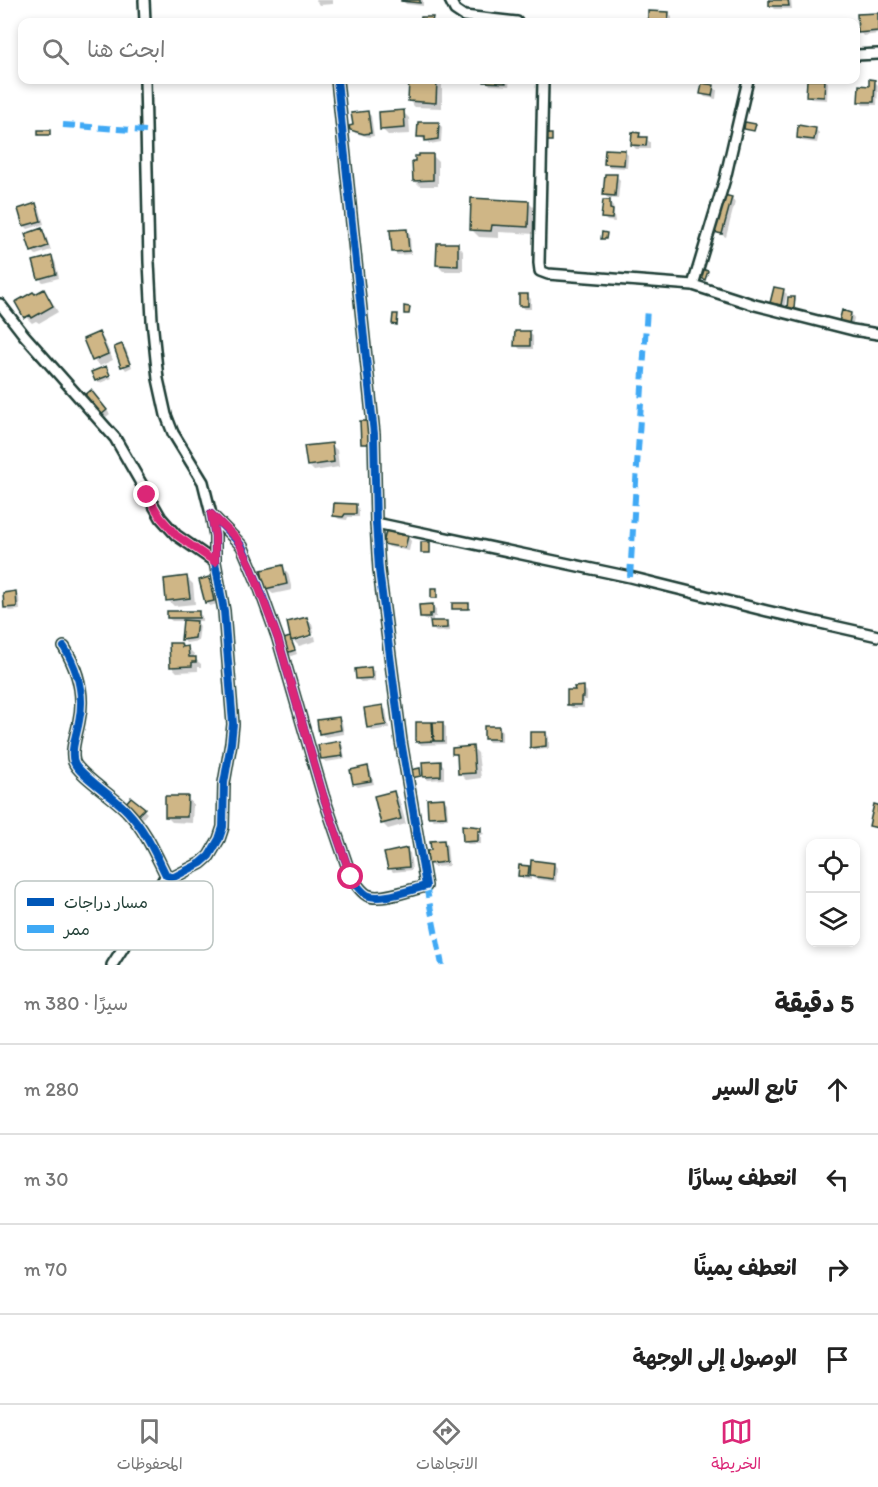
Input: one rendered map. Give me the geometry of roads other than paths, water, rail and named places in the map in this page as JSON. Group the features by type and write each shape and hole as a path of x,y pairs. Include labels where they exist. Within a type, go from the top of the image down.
{"street":[{"path":"144,0 145,18"},
{"path":"450,0 455,10 464,16 482,18"},
{"path":"860,55 878,54"},
{"path":"64,646 73,663 82,693 74,762 82,774 106,791 128,811 142,828 166,875 174,877 201,863 209,856 219,840 223,827 224,783 233,724 224,611 215,562 215,536 211,514 203,482 180,447 169,424 158,379 149,262 145,84"},
{"path":"211,514 237,539 250,564 278,639 323,795 351,877 366,895 376,898 426,886 401,741 379,570 373,422 337,84"},
{"path":"543,84 540,271 548,274 693,285 755,305 853,330 878,334"},
{"path":"693,285 725,179 747,84"},
{"path":"0,304 24,335 115,438 161,518 176,535 215,562"},
{"path":"376,523 630,577 878,636"},
{"path":"163,881 166,875"},
{"path":"112,965 122,950"}]}
